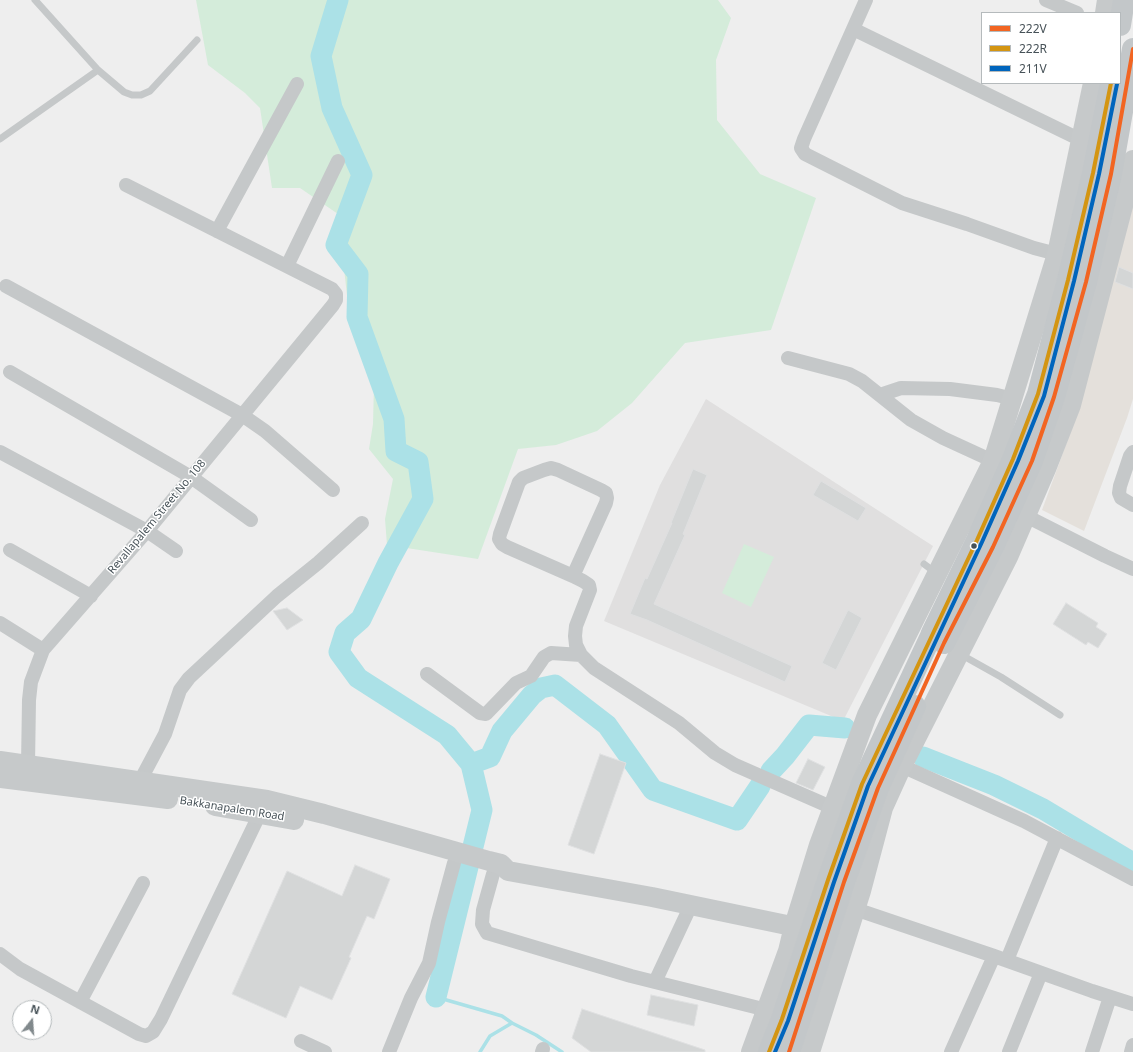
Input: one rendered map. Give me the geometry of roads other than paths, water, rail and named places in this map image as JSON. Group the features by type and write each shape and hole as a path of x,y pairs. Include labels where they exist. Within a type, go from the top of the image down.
{"main road":[{"path":"1121,19 1124,0"},
{"path":"789,1052 844,882 878,788 944,644 993,547 1032,462 1054,397 1086,282 1111,174 1133,49"},
{"path":"769,1052 782,1019 828,880 862,784 944,644 977,540 1010,466 1038,394 1070,272 1093,173 1111,84"}],"street":[{"path":"866,0 804,138 801,148 805,154 902,204 967,224 1034,248 1057,254"},
{"path":"1046,0 1075,12"},
{"path":"1105,12 1107,0"},
{"path":"853,29 1081,140"},
{"path":"217,231 297,84"},
{"path":"751,1052 788,951 794,926 819,845 867,715 931,569 993,461 1057,254 1093,84"},
{"path":"810,1052 855,909 883,808 902,766 944,644 1008,557 1046,469 1071,405 1131,183 1133,160"},
{"path":"126,185 287,266 338,161"},
{"name":"Revallapalem Street No. 108","path":"28,765 29,700 31,682 44,650 147,531 336,300 336,294 332,289 287,266"},
{"path":"6,286 242,415 271,436 333,490"},
{"path":"788,358 849,374 862,381 910,420 942,438 993,461"},
{"path":"10,372 191,477 251,520"},
{"path":"880,395 901,388 950,389 997,395 1013,399"},
{"path":"0,452 147,531 176,551"},
{"path":"1133,452 1130,456 1119,493 1121,498 1133,505"},
{"path":"573,576 606,503 606,493 551,468 523,478 519,482 499,539 502,544 507,547 573,576 589,585 590,590 576,626 576,645 581,655 594,668 679,723 716,753 735,765 833,808"},
{"path":"1026,516 1104,556 1133,569"},
{"path":"140,781 169,726 180,690 189,678 277,596 318,563 362,523"},
{"path":"10,550 94,592"},
{"path":"0,624 44,650"},
{"path":"427,674 480,713 486,714 516,683 531,676 544,657 551,653 581,655"},
{"path":"0,761 140,781 264,806 324,814 459,861 494,869 691,905 794,926 845,939"},
{"path":"902,766 1024,821 1133,879"},
{"name":"Bakkanapalem Road","path":"0,778 161,798 264,806"},
{"path":"0,954 20,969 139,1034 146,1036 153,1032 161,1019 264,806"},
{"path":"951,1052 1000,958 1057,838"},
{"path":"389,1052 411,998 429,963 438,922 459,861"},
{"path":"494,869 483,910 482,924 487,933 655,982 767,1010"},
{"path":"80,1002 143,883"},
{"path":"655,982 691,905"},
{"path":"855,909 1133,1004"},
{"path":"1009,1052 1041,973"},
{"path":"1092,1052 1110,997"},
{"path":"301,1041 325,1052"},
{"path":"1131,1052 1133,1045"}],"lane":[{"path":"35,0 98,70 124,92 132,95 141,95 150,90 197,40"},
{"path":"0,140 98,70"},
{"path":"944,644 1060,714"}],"waterway":[{"path":"338,0 321,56 332,108 362,175 336,245 358,274 357,317 394,419 396,451 418,462 423,499 388,563 361,619 345,633 339,652 358,678 447,735 471,764 482,810 436,997"},
{"path":"471,764 490,757 502,731 532,695 541,688 555,685 607,725 653,790 737,820 760,786"},
{"path":"771,771 785,756 809,725 845,728"},
{"path":"923,757 994,785 1043,809 1133,863"},
{"path":"436,997 502,1016 512,1023 490,1036 480,1052"},
{"path":"512,1023 536,1035 562,1052"}]}
